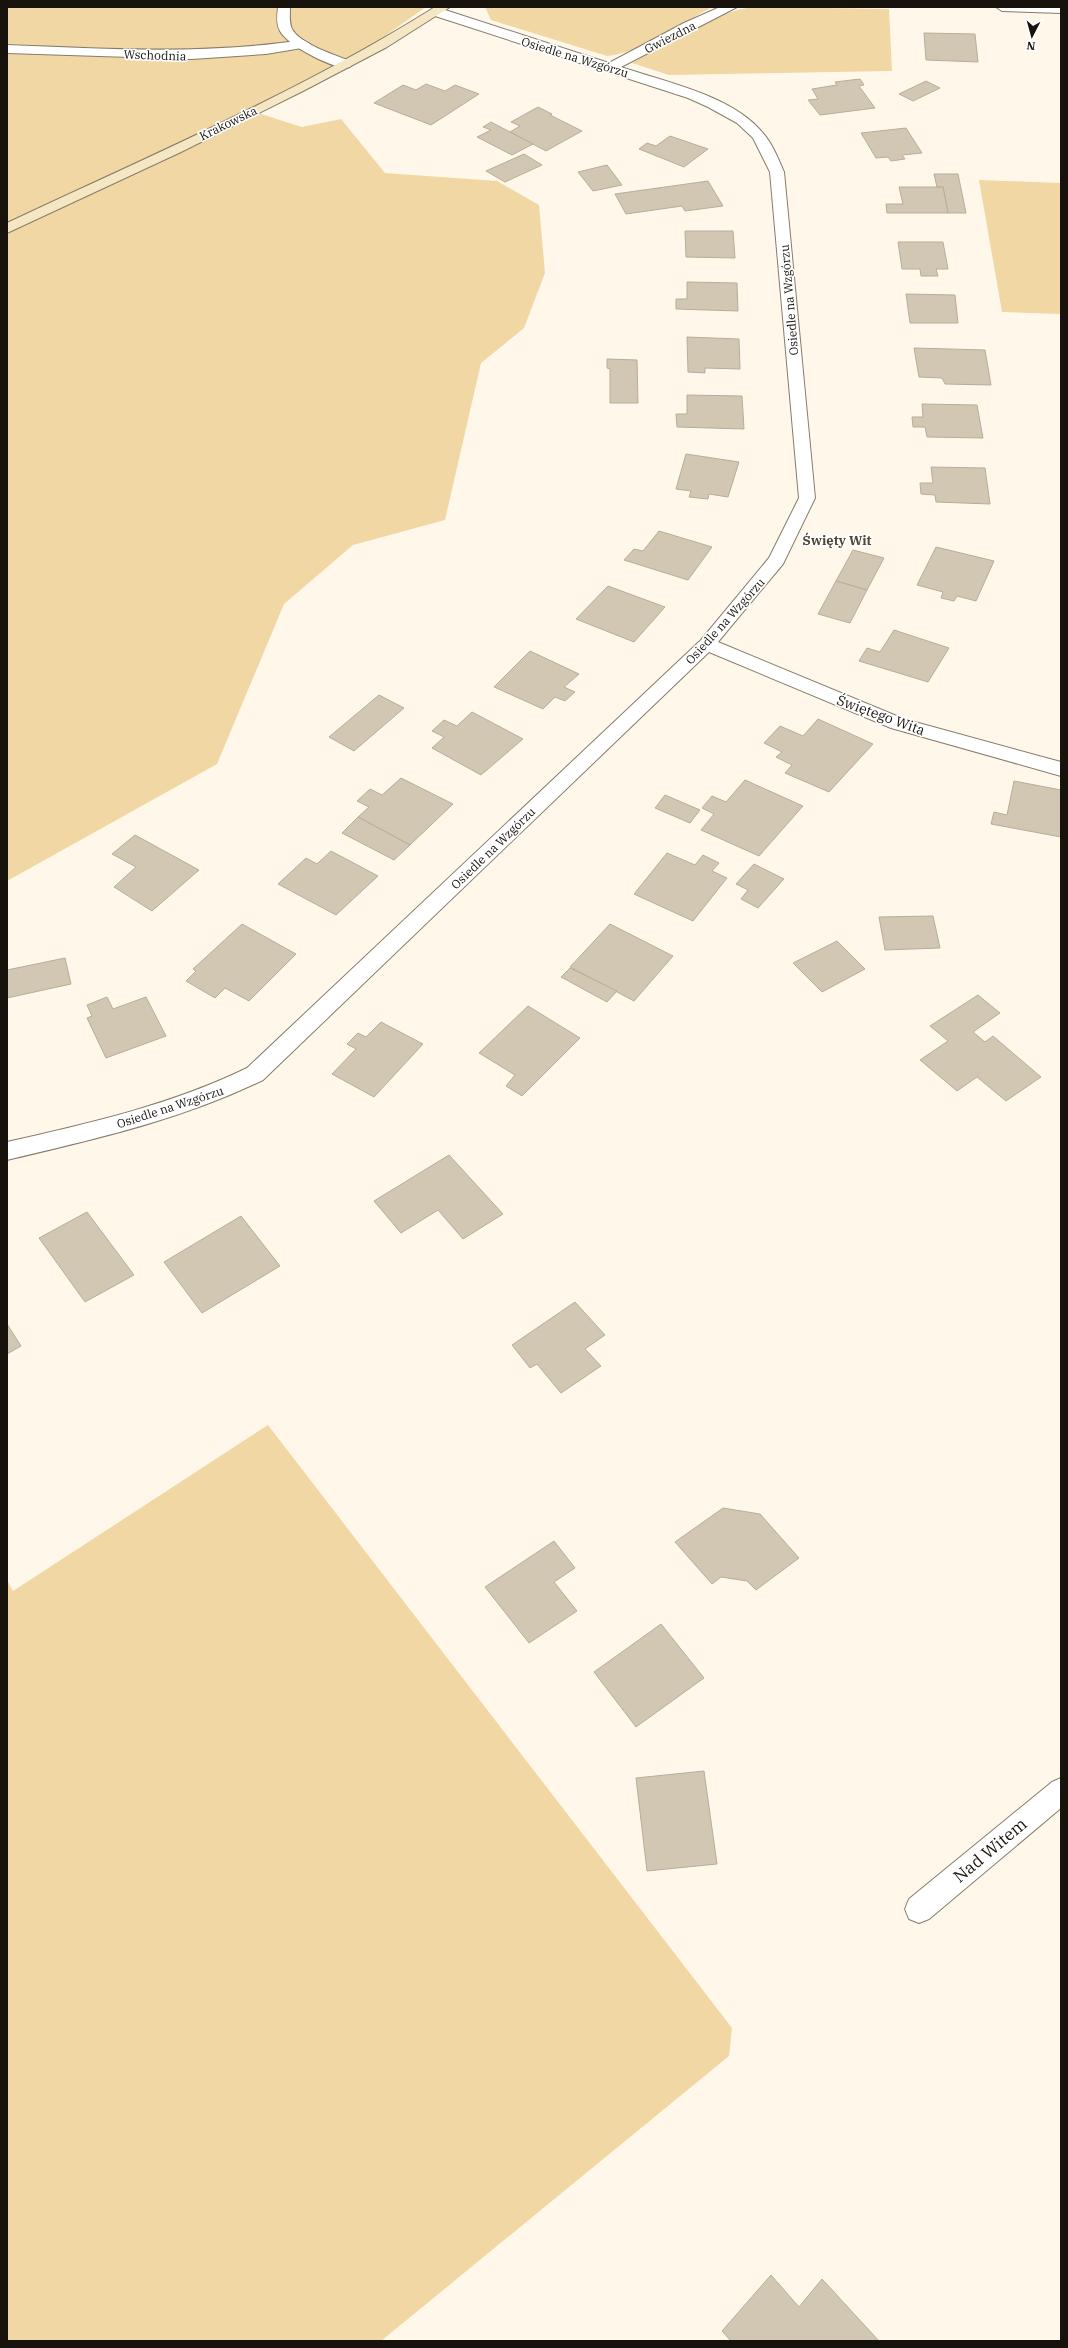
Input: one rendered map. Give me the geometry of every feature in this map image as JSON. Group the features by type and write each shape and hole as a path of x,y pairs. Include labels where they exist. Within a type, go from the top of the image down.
{"main road":[{"name":"Krakowska","path":"7,229 225,125 345,64 440,9"}],"street":[{"path":"284,7 283,17 287,31 303,44 345,64"},
{"name":"Gwiezdna","path":"610,68 731,7"},
{"path":"1002,7 1061,9"},
{"name":"Osiedle na Wzgórzu","path":"7,1151 141,1119 218,1093 255,1074 707,644 778,560 807,498 777,172 763,143 748,124 722,108 693,95 440,9"},
{"name":"Wschodnia","path":"7,49 194,56 262,52 303,44"},
{"name":"Świętego Wita","path":"707,644 898,724 1061,769"},
{"name":"Nad Witem","path":"919,1909 1061,1791"}],"shaded area":[{"path":"7,7 285,7 287,30 290,7 426,7 345,64 7,228"},
{"path":"485,7 712,7 647,43 620,54 607,56 491,20"},
{"path":"755,7 889,9 892,71 669,75 632,63 707,21 739,10"},
{"path":"252,111 302,127 341,119 385,173 497,181 539,205 545,273 524,328 481,363 445,520 353,545 284,604 217,764 7,881 7,229"},
{"path":"979,180 1061,183 1061,314 1002,312"},
{"path":"268,1425 732,2028 729,2056 381,2341 7,2341 7,1580 13,1591"}],"building":[{"path":"924,33 975,34 978,62 926,60"},
{"path":"860,79 864,85 859,86 875,108 820,115 808,100 818,99 812,89 837,85 835,82"},
{"path":"926,81 940,88 913,101 899,94"},
{"path":"426,84 445,91 455,85 479,94 431,125 374,103 403,85 416,90"},
{"path":"538,107 552,114 550,115 582,131 546,151 510,132 520,126 511,122"},
{"path":"491,122 533,144 512,155 477,137 491,130 483,127"},
{"path":"906,128 922,153 902,155 905,159 891,161 888,157 876,158 861,133"},
{"path":"670,136 708,149 684,167 639,149 647,143 656,146"},
{"path":"524,154 542,165 505,182 486,171"},
{"path":"607,165 622,185 593,191 578,172"},
{"path":"934,174 958,174 966,213 948,213 943,187 937,187"},
{"path":"708,181 723,206 685,211 682,206 626,214 615,194"},
{"path":"899,187 943,187 948,213 887,213 886,204 903,204"},
{"path":"685,231 733,231 735,258 686,257"},
{"path":"898,242 943,242 948,269 936,269 938,276 921,276 920,269 902,269"},
{"path":"687,282 737,283 738,311 676,309 676,299 687,299"},
{"path":"906,294 955,295 958,323 910,323"},
{"path":"687,337 739,339 740,369 705,368 705,373 688,372"},
{"path":"914,348 985,350 991,385 945,384 942,378 919,377"},
{"path":"607,359 637,360 638,403 610,403 610,369 607,368"},
{"path":"687,395 742,396 744,429 677,427 676,414 687,414"},
{"path":"922,404 977,405 983,438 927,437 925,427 913,427 912,417 923,417"},
{"path":"686,454 739,462 728,497 709,494 708,499 689,497 691,491 676,489"},
{"path":"931,467 985,468 990,504 936,502 935,495 921,494 920,483 933,483"},
{"path":"659,531 712,547 688,580 624,560 634,549 643,551"},
{"path":"936,547 994,561 976,601 957,596 954,601 941,598 943,592 917,585"},
{"path":"853,550 884,558 867,590 836,581"},
{"path":"836,581 867,590 850,623 818,614"},
{"path":"608,586 665,607 634,642 576,619"},
{"path":"894,630 949,648 928,682 859,661 867,648 880,652"},
{"path":"530,651 579,674 564,687 575,692 565,701 555,697 543,709 494,687"},
{"path":"379,695 404,708 354,751 329,737"},
{"path":"472,712 523,739 481,775 432,748 444,737 432,731 444,720 457,726"},
{"path":"818,719 873,744 829,792 785,773 792,765 776,757 782,752 764,743 780,726 803,736"},
{"path":"401,778 453,804 410,845 358,817 369,807 357,801 370,789 382,795"},
{"path":"745,780 803,806 759,856 701,830 714,814 702,808 712,796 726,802"},
{"path":"1014,781 1061,790 1061,837 991,824 994,812 1007,815"},
{"path":"665,795 700,810 690,823 655,808"},
{"path":"358,817 410,845 394,860 342,833"},
{"path":"135,835 199,870 152,911 114,887 136,867 112,854"},
{"path":"331,851 378,876 336,915 278,884 306,858 317,864"},
{"path":"667,853 695,865 703,855 719,863 712,871 727,878 693,921 634,894"},
{"path":"754,864 784,879 758,908 741,899 748,890 736,884"},
{"path":"933,916 940,948 885,950 879,917"},
{"path":"242,924 296,954 249,1001 225,988 215,998 186,981 196,971 193,969"},
{"path":"610,924 673,956 634,1001 570,967"},
{"path":"837,941 865,969 822,992 793,963"},
{"path":"65,958 71,984 7,998 7,970"},
{"path":"570,968 617,991 607,1002 561,977"},
{"path":"978,995 1000,1013 973,1032 985,1042 993,1036 1041,1077 1006,1101 977,1077 957,1091 920,1060 948,1041 930,1026"},
{"path":"107,997 113,1009 146,997 166,1036 106,1058 87,1018 92,1016 87,1005"},
{"path":"528,1006 580,1038 522,1096 506,1086 515,1075 479,1053"},
{"path":"381,1022 423,1044 374,1097 332,1074 356,1049 347,1044 358,1033 366,1037"},
{"path":"449,1155 503,1214 463,1239 438,1210 401,1233 374,1201"},
{"path":"87,1212 134,1275 85,1302 39,1238"},
{"path":"241,1216 280,1266 202,1313 164,1262"},
{"path":"575,1302 605,1335 585,1349 601,1366 561,1393 537,1364 530,1368 512,1345"},
{"path":"7,1324 21,1346 7,1354"},
{"path":"723,1508 760,1514 799,1558 756,1590 747,1581 721,1577 712,1584 675,1542"},
{"path":"554,1541 575,1568 554,1582 577,1611 529,1643 485,1587"},
{"path":"661,1624 704,1678 636,1727 594,1672"},
{"path":"704,1771 717,1864 647,1871 636,1778"},
{"path":"771,2275 799,2307 822,2279 879,2341 731,2341 722,2331"}],"district":[{"name":"Święty Wit","path":"837,540"}]}
